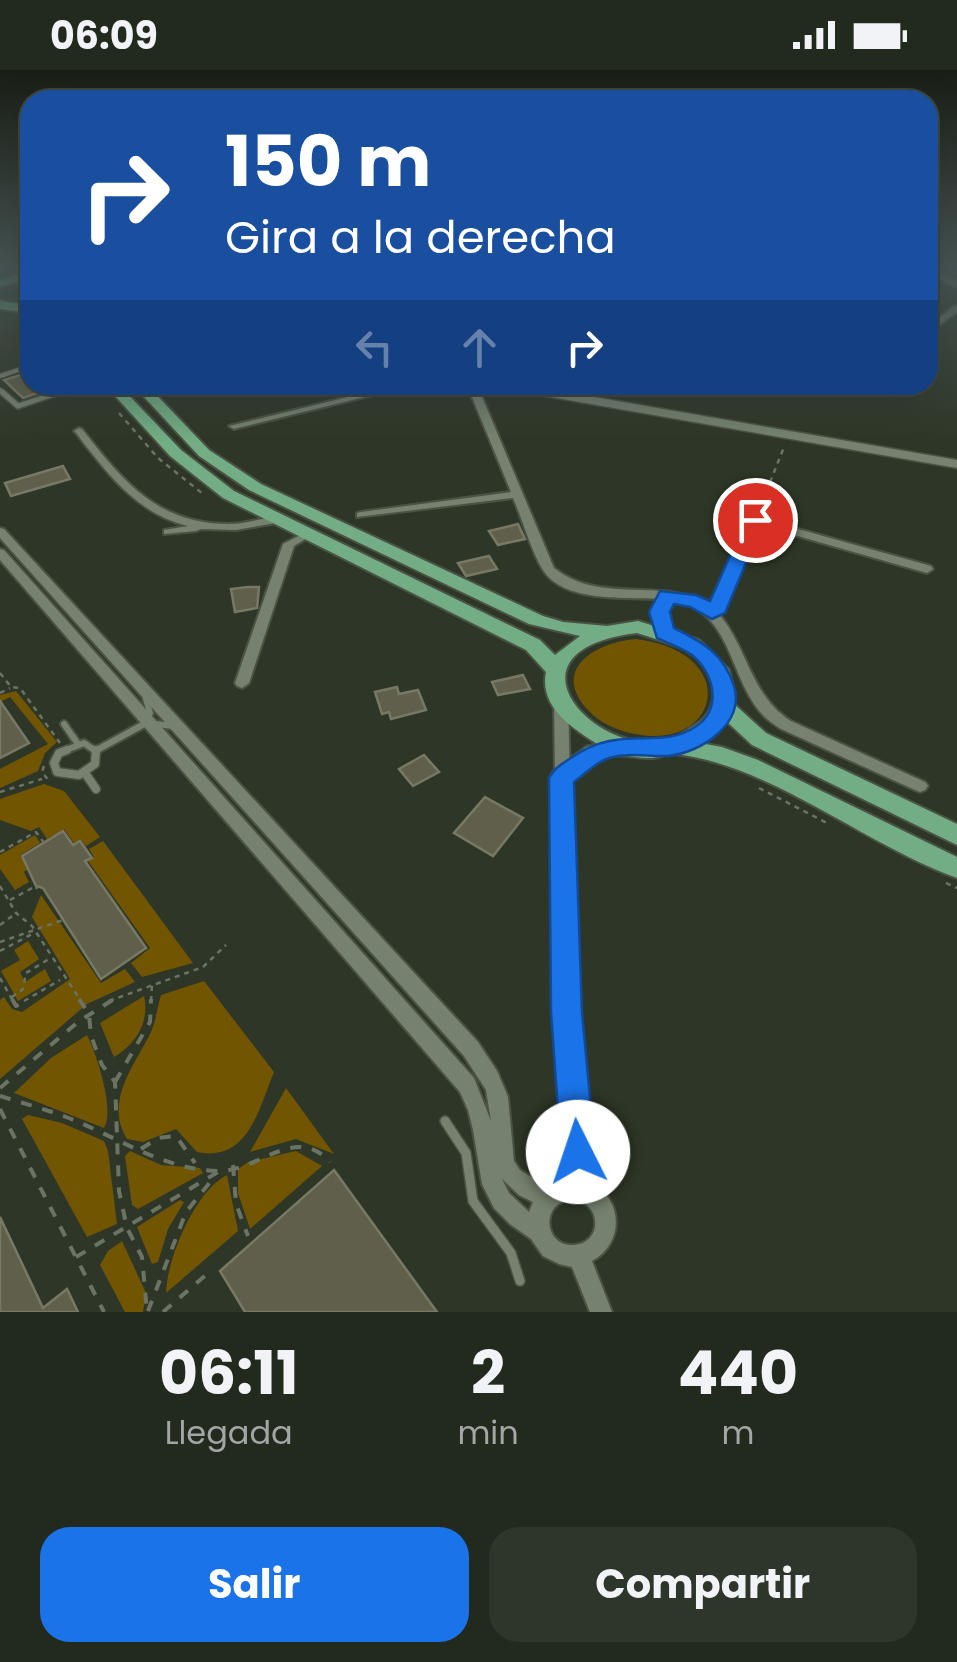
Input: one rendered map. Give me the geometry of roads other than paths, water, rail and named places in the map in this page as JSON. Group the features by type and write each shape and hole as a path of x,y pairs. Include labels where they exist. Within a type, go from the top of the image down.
{"main road":[{"path":"121,395 190,469 276,520 545,654 556,673 561,701 582,726 624,745"},
{"path":"149,395 204,453 255,487 536,620 563,628 601,631 638,627 665,632 687,642 710,659 724,682 724,706 704,733 670,746"},
{"path":"556,673 567,651 601,631"},
{"path":"724,706 759,739 957,835"},
{"path":"561,778 594,753 624,745 670,746 722,755 750,766 949,874"}],"street":[{"path":"234,426 366,395"},
{"path":"476,395 549,570 558,580 587,590 696,601 712,612 767,711 786,724 920,786"},
{"path":"559,395 790,432 957,464"},
{"path":"585,395 586,400"},
{"path":"79,432 147,508 217,526"},
{"path":"361,515 517,494"},
{"path":"168,532 276,520"},
{"path":"712,612 718,608 755,520 927,569"},
{"path":"0,531 471,1049 492,1078 499,1101 504,1170 514,1182 546,1198"},
{"path":"242,683 289,544 306,535"},
{"path":"0,553 467,1086 484,1123 490,1178 506,1210 543,1234 558,1254 580,1258 598,1246 605,1224 598,1201 580,1187 562,1186 546,1198 540,1221 543,1234"},
{"path":"638,627 648,619 662,595"},
{"path":"662,595 659,619 665,632"},
{"path":"561,701 566,1012 580,1187"},
{"path":"580,1258 602,1312"}],"lane":[{"path":"1,392 18,406 50,395"},
{"path":"98,750 146,722 150,713 143,689"},
{"path":"146,722 177,727"},
{"path":"64,724 78,744"},
{"path":"78,744 90,744 98,750 98,759 85,772 66,776 57,772 56,758 78,744"},
{"path":"85,772 96,790"},
{"path":"445,1121 466,1150 466,1179 473,1202 488,1226 512,1249 520,1281"}]}
